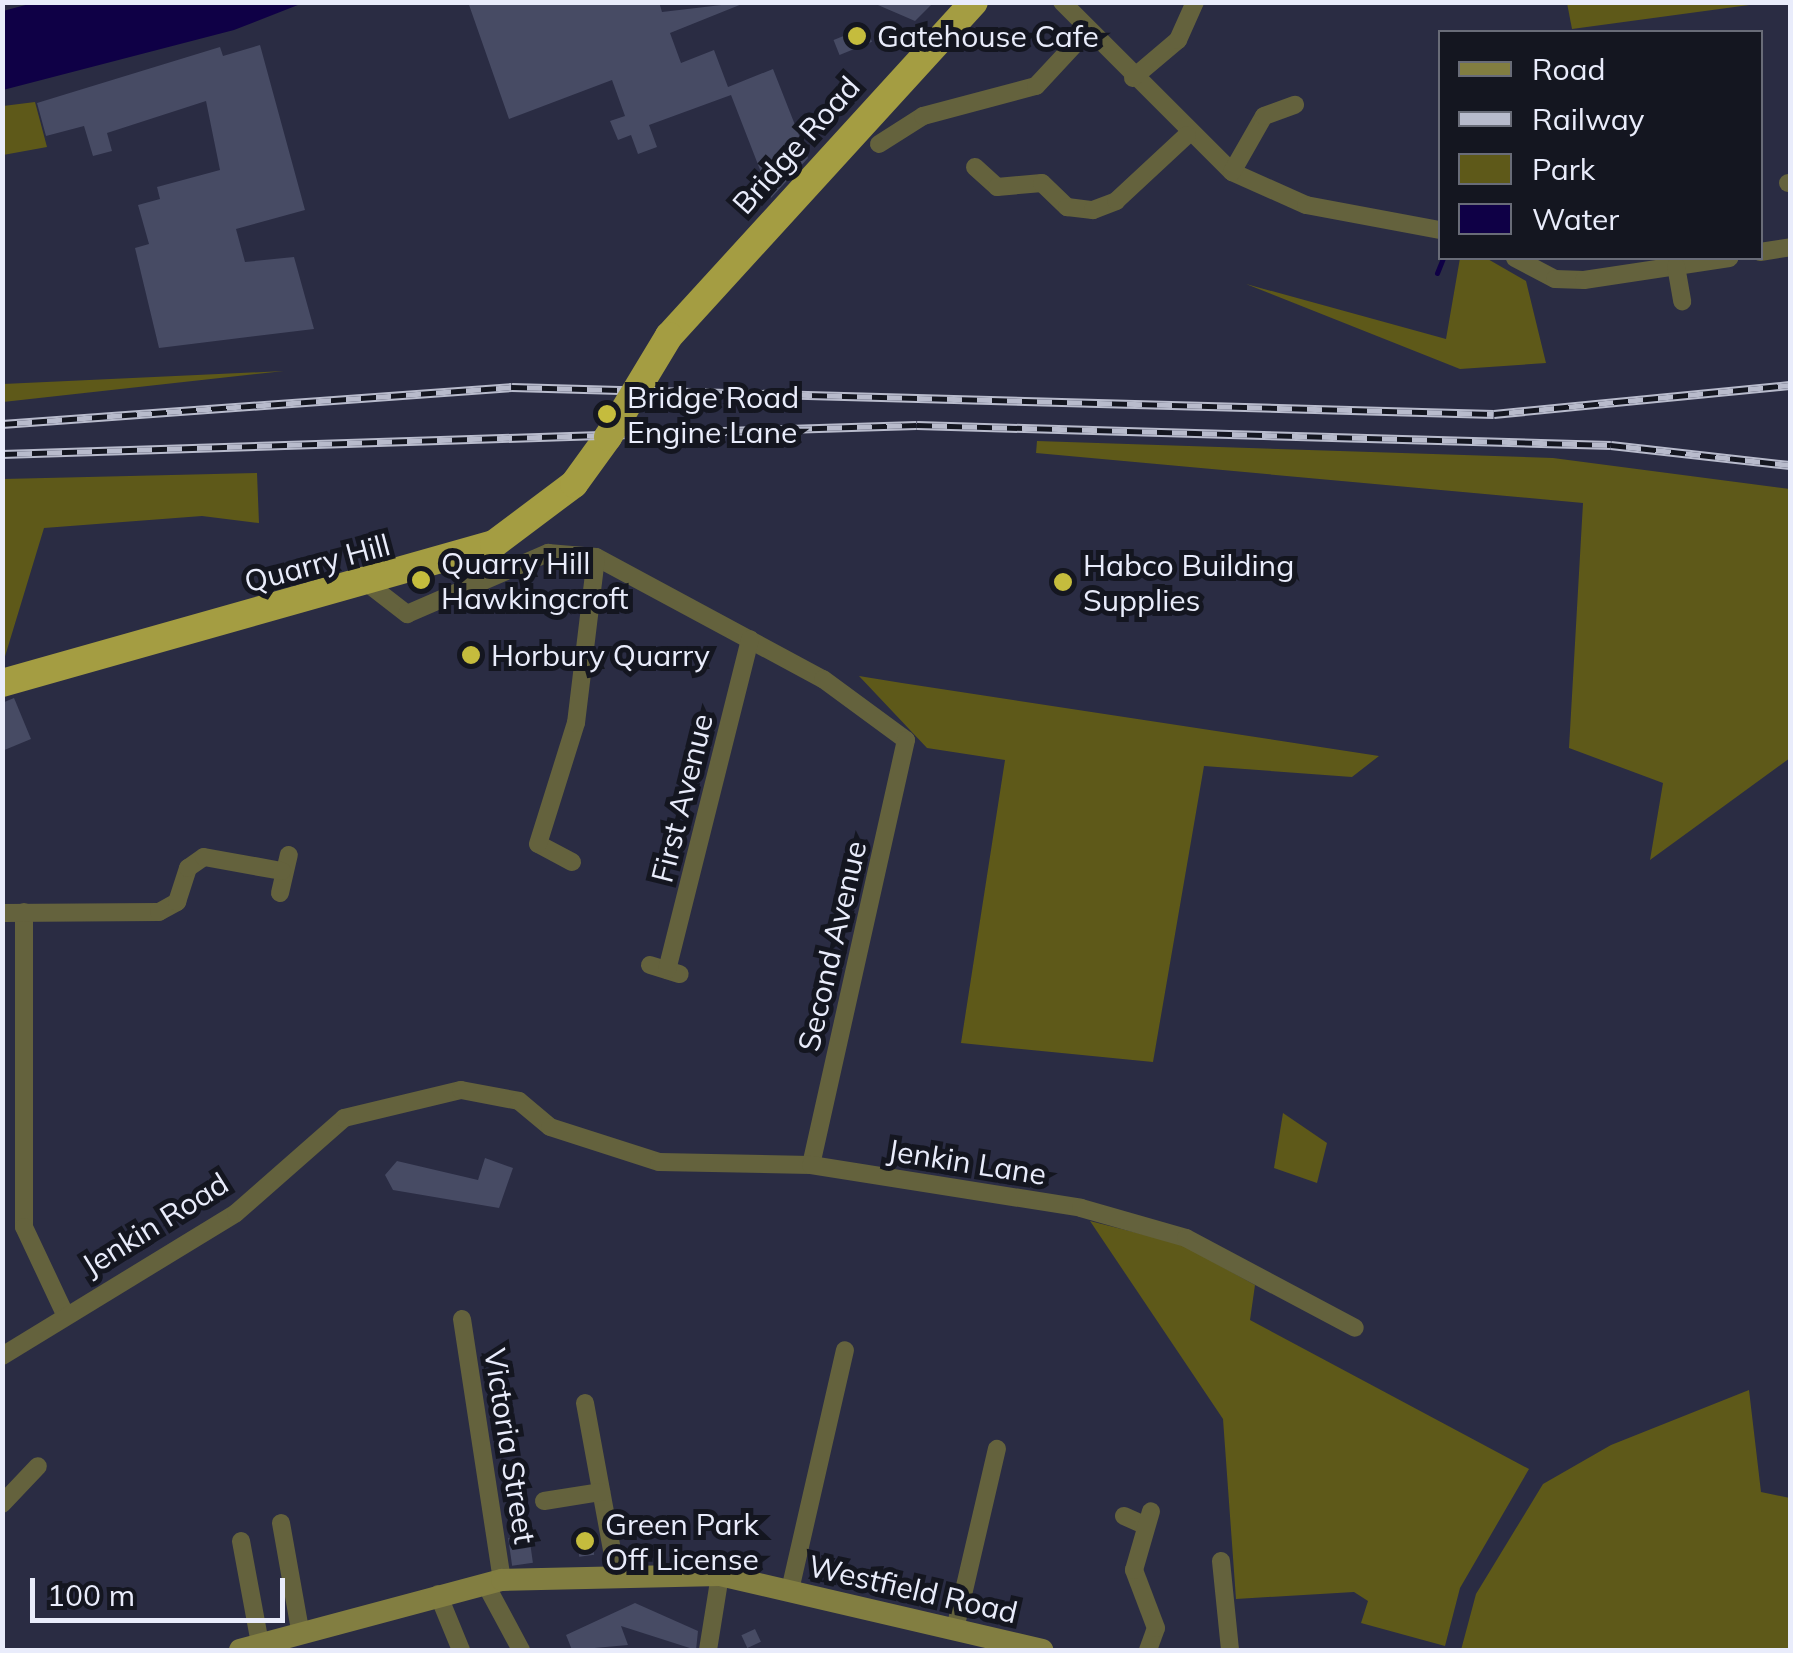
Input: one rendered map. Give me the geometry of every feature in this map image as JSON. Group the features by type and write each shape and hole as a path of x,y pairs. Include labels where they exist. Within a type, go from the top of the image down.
{"highway":[{"name":"Bridge Road","path":"608,436 669,336 974,2"},
{"name":"Quarry Hill","path":"2,682 494,544 574,484 608,436"}],"main road":[{"name":"Westfield Road","path":"250,1647 300,1630 494,1582 720,1574 1042,1650"}],"street":[{"path":"1062,2 1187,134 1232,172 1306,205 1438,230"},
{"path":"1133,78 1178,40 1194,2"},
{"path":"880,144 923,116 1036,86 1088,30"},
{"path":"1232,172 1264,116 1295,105"},
{"path":"975,168 997,187 1042,183 1067,207 1093,210 1116,201 1187,134"},
{"path":"1763,252 1790,247"},
{"path":"1519,260 1555,279 1716,260"},
{"path":"1676,266 1682,301"},
{"path":"367,582 406,614 548,553 596,557 750,639"},
{"path":"572,862 538,844 576,723 596,557"},
{"name":"Second Avenue","path":"750,639 906,740 811,1165"},
{"name":"First Avenue","path":"666,970 750,639"},
{"path":"2,913 159,912 176,902 188,868 204,857 286,863 280,893"},
{"path":"24,912 24,1227 64,1312"},
{"path":"2,1061 24,1058"},
{"name":"Jenkin Road","path":"2,1356 64,1312 236,1214 344,1118 422,1094 476,1091 519,1101 550,1127"},
{"name":"Jenkin Lane","path":"550,1127 659,1162 811,1165 1081,1208 1186,1238 1355,1328"},
{"name":"Victoria Street","path":"462,1319 494,1582 521,1650"},
{"path":"790,1590 845,1350"},
{"path":"585,1404 618,1577"},
{"path":"955,1629 997,1449"},
{"path":"2,1504 38,1466"},
{"path":"544,1502 600,1492"},
{"path":"1124,1516 1149,1518 1134,1570 1156,1628 1148,1650"},
{"path":"282,1523 300,1630"},
{"path":"241,1540 250,1647"},
{"path":"1220,1560 1230,1650"},
{"path":"708,1650 720,1574"},
{"path":"438,1594 461,1650"}],"green space":[{"path":"1567,2 1764,3 1572,29"},
{"path":"35,102 47,147 3,155 3,106"},
{"path":"1460,260 1489,260 1526,281 1546,363 1460,369 1246,284 1446,339"},
{"path":"284,371 3,402 3,384"},
{"path":"1037,441 1553,458 1790,489 1790,758 1650,860 1663,783 1569,748 1583,503 1036,453"},
{"path":"257,473 259,523 202,516 44,528 3,663 3,479"},
{"path":"859,676 1379,756 1352,777 1204,766 1153,1062 961,1043 1005,760 927,748"},
{"path":"1283,1113 1327,1143 1317,1183 1274,1168"},
{"path":"1090,1221 1181,1244 1255,1285 1250,1320 1529,1469 1460,1588 1445,1646 1361,1623 1368,1601 1354,1592 1236,1599 1223,1419"},
{"path":"1749,1390 1761,1492 1790,1498 1790,1650 1461,1650 1476,1594 1543,1484 1611,1445"}],"water":[{"path":"33,3 303,3 234,30 3,90 3,11"}],"building":[{"path":"468,2 659,2 662,12 747,2 670,33 681,63 714,50 728,87 773,69 808,158 771,198 731,95 649,125 657,147 638,154 631,135 618,140 610,121 625,116 612,80 509,119"},
{"path":"871,2 934,2 915,21"},
{"name":"Gatehouse Cafe","path":"866,27 872,42 840,55 834,40"},
{"path":"260,45 305,210 236,229 245,262 294,257 314,329 159,348 135,248 149,244 138,205 160,199 157,187 220,170 206,101 107,133 112,151 93,156 84,126 46,136 37,103 220,47 223,56"},
{"path":"14,698 31,739 2,751 2,703"},
{"path":"485,1158 513,1168 499,1208 393,1190 385,1175 397,1161 478,1180"},
{"name":"Green Park Off License","path":"591,1529 594,1555 579,1557 576,1531"},
{"path":"529,1535 533,1563 512,1566 508,1538"},
{"path":"635,1603 698,1631 696,1650 621,1626 628,1645 572,1650 566,1635"},
{"path":"755,1629 761,1642 747,1648 741,1635"}],"waterway":[{"path":"1437,273 1442,260"}],"railway":[{"path":"2,424 512,387 1494,414 1790,385"},
{"path":"2,454 917,425 1611,445 1790,465"}],"place":[{"name":"Gatehouse Cafe","path":"857,36"},
{"name":"Bridge Road Engine Lane","path":"607,414"},
{"name":"Quarry Hill Hawkingcroft","path":"421,580"},
{"name":"Habco Building Supplies","path":"1063,582"},
{"name":"Horbury Quarry","path":"471,655"},
{"name":"Green Park Off License","path":"585,1541"}]}
